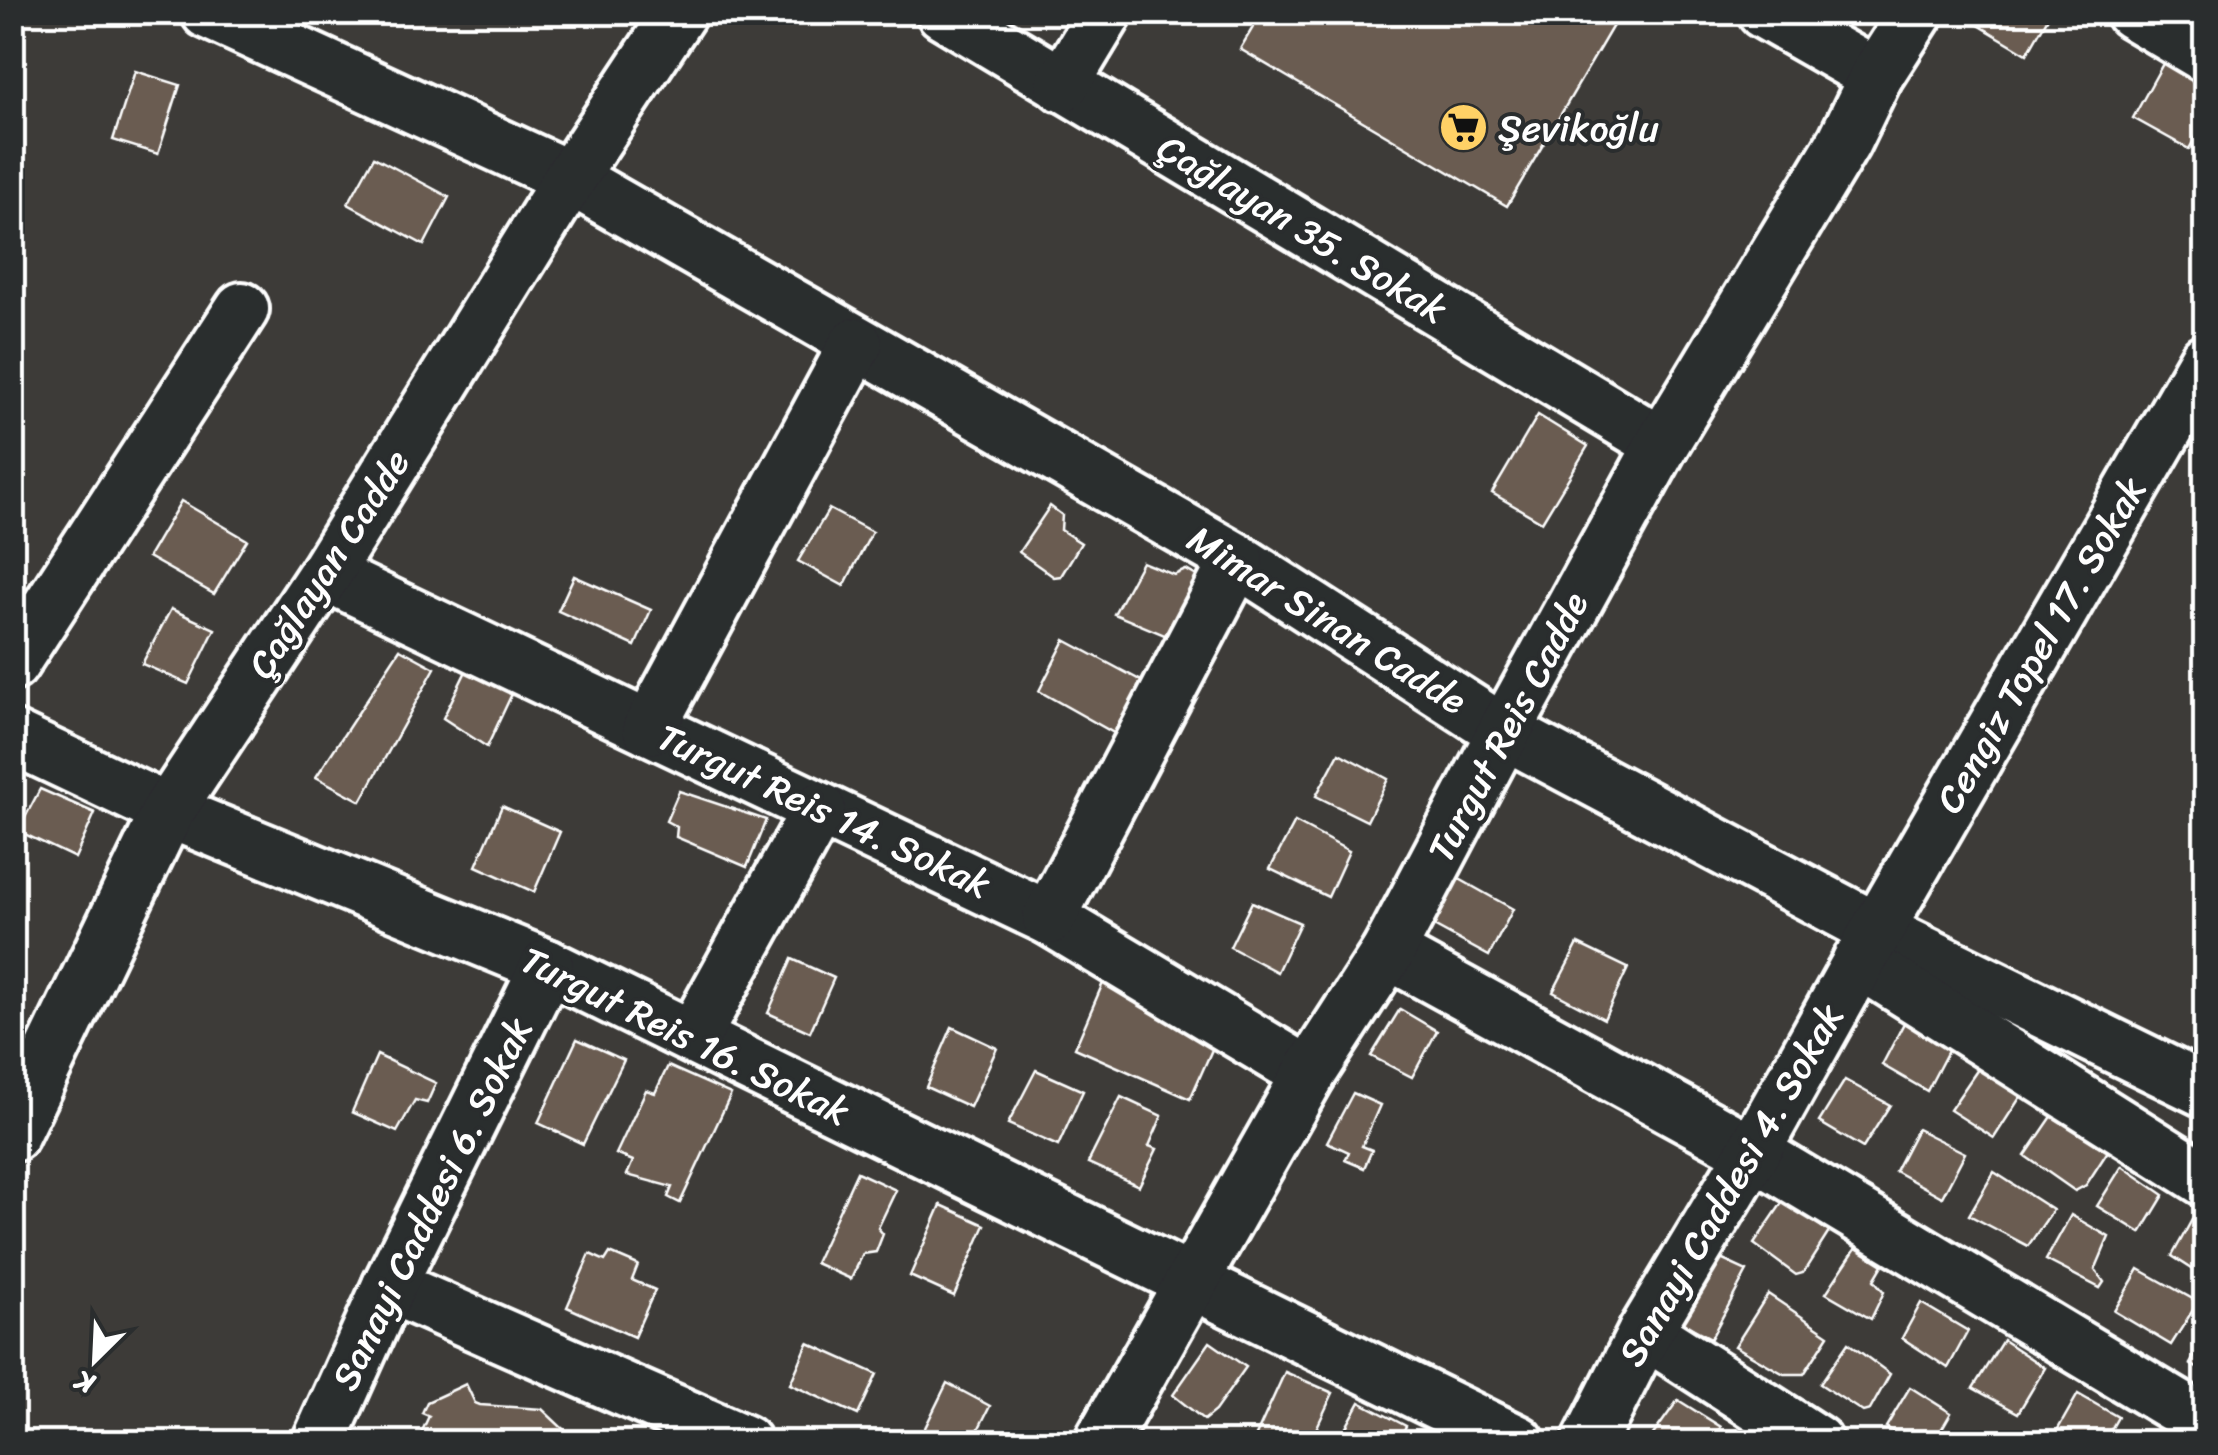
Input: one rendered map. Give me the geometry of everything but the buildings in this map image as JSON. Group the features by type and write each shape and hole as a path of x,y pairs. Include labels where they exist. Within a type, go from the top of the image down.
{"street":[{"name":"Mimar Sinan Cadde","path":"208,12 570,178 1237,560 1504,732 1868,946 2206,1091"},
{"name":"Çağlayan Cadde","path":"12,1135 168,811 325,574 570,178 680,12"},
{"name":"Çağlayan 35. Sokak","path":"943,12 1662,444"},
{"path":"1062,85 1106,12"},
{"path":"1764,12 1876,76"},
{"name":"Turgut Reis Cadde","path":"1101,1442 1309,1074 1388,952 1662,444 1844,142 1876,76 1918,12"},
{"path":"2132,12 2206,56"},
{"path":"12,664 242,308"},
{"path":"649,728 856,344"},
{"name":"Cengiz Topel 17. Sokak","path":"1868,946 2206,360"},
{"path":"1049,918 1237,560"},
{"name":"Turgut Reis 14. Sokak","path":"325,574 1049,918 1309,1074"},
{"name":"Turgut Reis 16. Sokak","path":"12,737 168,811 547,966 1518,1442"},
{"path":"692,1036 819,809"},
{"path":"1868,946 2206,1180"},
{"name":"Sanayi Caddesi 4. Sokak","path":"1589,1442 1645,1332 1753,1152 1868,946"},
{"path":"1388,952 1753,1152 2206,1424"},
{"name":"Sanayi Caddesi 6. Sokak","path":"319,1442 389,1286 547,966"},
{"path":"389,1286 744,1442"},
{"path":"1645,1332 1816,1442"}],"place":[{"name":"Şevikoğlu","path":"1463,128"}]}
